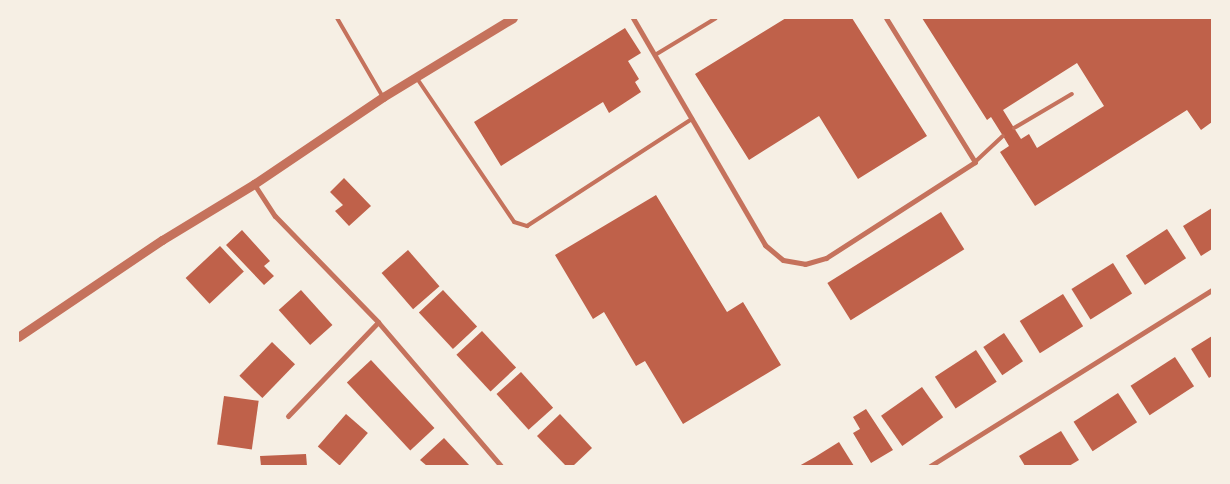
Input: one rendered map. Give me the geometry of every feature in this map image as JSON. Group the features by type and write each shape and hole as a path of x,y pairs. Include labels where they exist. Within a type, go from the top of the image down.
{"street":[{"path":"18,335 162,240 254,184 383,98 513,18"},
{"path":"633,18 693,118 765,245 778,257 793,263 805,264 826,258 975,162 886,18"},
{"path":"254,184 275,216 378,322 501,466"},
{"path":"930,466 1212,290"},
{"path":"288,416 378,322"}],"lane":[{"path":"337,18 383,98"},
{"path":"656,56 716,18"},
{"path":"416,77 514,222 527,226 693,118"},
{"path":"1014,128 1072,94"},
{"path":"975,162 1003,136"}],"building":[{"path":"786,18 852,18 927,136 858,179 819,116 749,160 695,74"},
{"path":"922,18 1212,18 1212,122 1201,130 1187,110 1035,206 1000,152 1009,146 991,117 987,120","holes":["1077,63 1104,106 1037,148 1029,134 1021,139 1003,110"]},
{"path":"625,28 641,53 628,61 639,79 635,82 641,92 609,113 603,102 501,166 474,122"},
{"path":"344,178 371,206 349,226 335,211 343,205 330,192"},
{"path":"656,195 727,312 743,302 781,365 683,424 645,361 636,366 604,312 593,319 555,255"},
{"path":"1212,208 1212,249 1201,256 1183,226"},
{"path":"941,212 964,249 851,320 827,283"},
{"path":"1167,229 1186,258 1145,285 1126,256"},
{"path":"242,230 270,261 264,266 274,276 264,285 226,245"},
{"path":"220,246 244,272 209,304 186,278"},
{"path":"408,250 439,286 413,309 382,273"},
{"path":"1113,263 1132,294 1091,319 1071,289"},
{"path":"301,290 332,325 310,345 279,310"},
{"path":"443,290 477,327 453,349 419,313"},
{"path":"1063,294 1083,326 1040,353 1020,321"},
{"path":"482,331 516,368 491,391 456,355"},
{"path":"1004,333 1023,361 1002,375 983,347"},
{"path":"1212,336 1212,376 1209,378 1191,349"},
{"path":"272,342 295,364 262,398 239,376"},
{"path":"976,350 997,382 956,409 935,377"},
{"path":"1175,357 1194,386 1150,415 1131,386"},
{"path":"371,360 434,428 410,451 347,383"},
{"path":"521,372 553,408 529,430 496,394"},
{"path":"922,387 943,417 902,446 881,416"},
{"path":"1118,393 1137,422 1093,451 1074,422"},
{"path":"224,396 259,401 252,449 217,445"},
{"path":"866,409 893,450 871,463 853,433 860,429 853,417"},
{"path":"346,414 368,433 340,465 318,446"},
{"path":"560,414 592,448 573,466 566,466 537,436"},
{"path":"1061,431 1079,460 1069,466 1025,466 1019,456"},
{"path":"444,438 470,466 427,466 420,460"},
{"path":"839,442 854,466 799,466 815,457"},
{"path":"306,454 307,466 261,466 260,456"}]}
